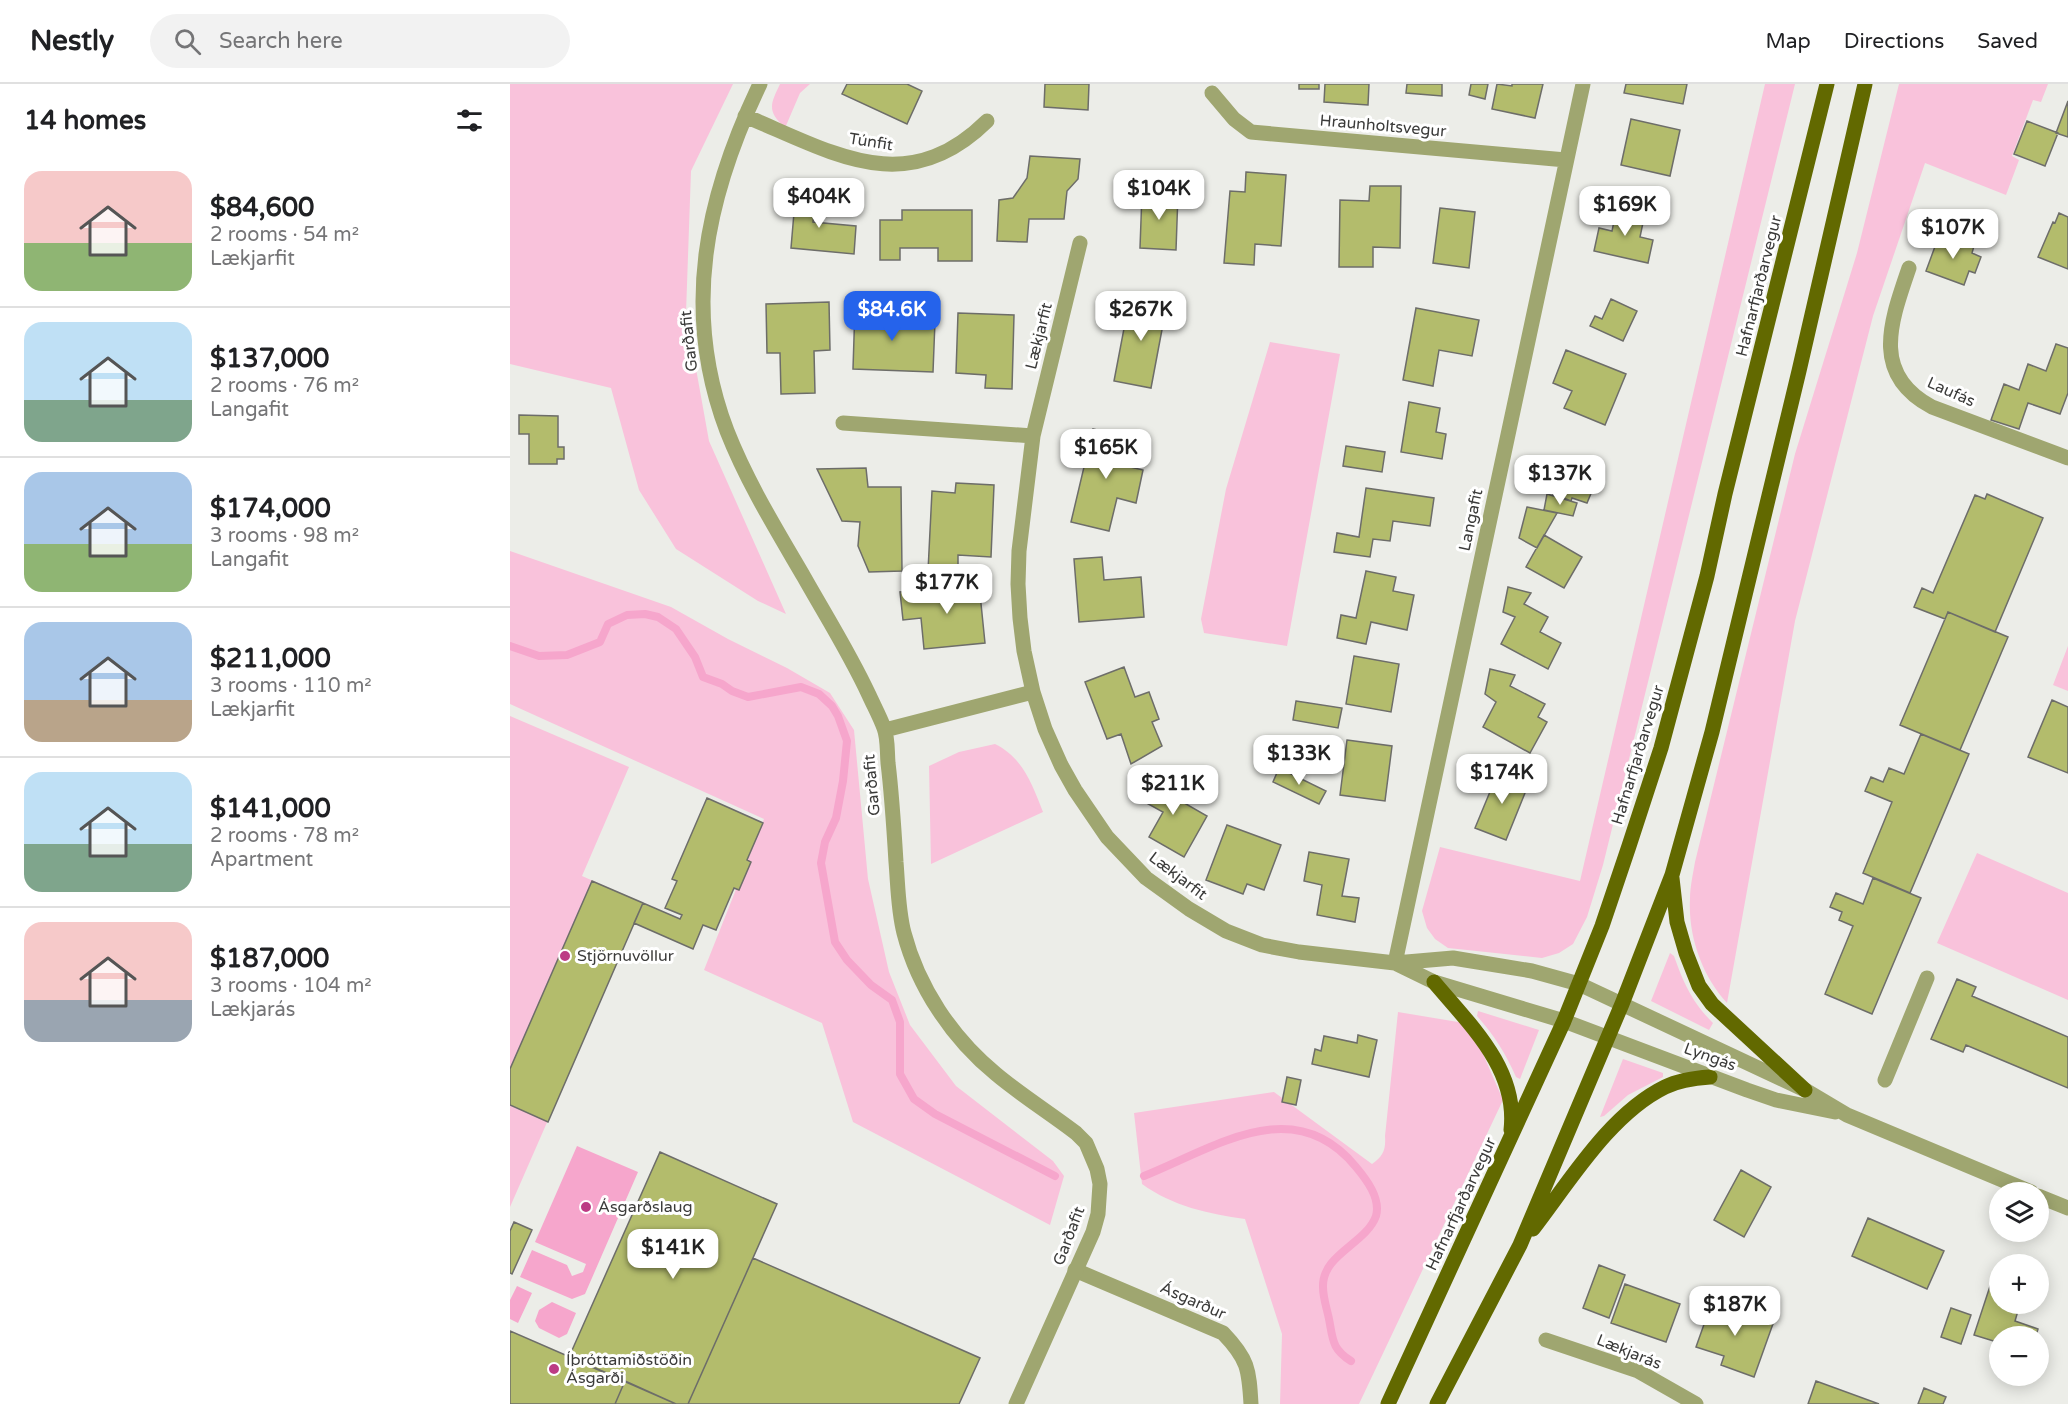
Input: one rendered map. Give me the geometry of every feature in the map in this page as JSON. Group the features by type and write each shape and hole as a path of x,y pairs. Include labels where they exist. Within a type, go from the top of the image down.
{"main road":[{"name":"Hafnarfjarðarvegur","path":"1388,1404 1564,1021 1605,916 1661,748 1707,576 1725,494 1827,84"},
{"path":"1437,1404 1520,1245 1622,1004 1672,875 1712,732 1865,84"},
{"path":"1672,875 1677,922 1699,986 1712,1004 1805,1090"},
{"path":"1434,982 1481,1036 1494,1055 1511,1100 1512,1119 1509,1142"},
{"path":"1520,1245 1616,1123 1641,1101 1666,1086 1686,1079 1710,1077"}],"street":[{"path":"745,116 760,84"},
{"name":"Langafit","path":"1395,963 1583,84"},
{"name":"Hraunholtsvegur","path":"1212,93 1234,119 1251,132 1566,160"},
{"name":"Túnfit","path":"745,116 843,157 881,165 901,165 939,155 957,146 987,121"},
{"name":"Garðafit","path":"745,116 717,190 704,259 704,329 716,399 740,462 756,494 857,669 885,730 893,801 899,904 911,957 922,980 935,1004 959,1038 994,1073 1076,1133 1086,1143 1097,1169 1100,1184 1098,1214 1093,1232 1016,1404"},
{"name":"Lækjarfit","path":"1080,243 1033,436 1019,551 1018,584 1024,651 1033,692 1045,729 1075,790 1107,837 1146,878 1189,909 1226,931 1262,945 1299,952 1395,963 1453,958 1532,971 1579,984"},
{"name":"Laufás","path":"1909,268 1896,306 1890,344 1893,365 1904,386 1932,407 2068,458"},
{"path":"843,423 1033,436"},
{"path":"885,730 1033,692"},
{"name":"Lækjarfit","path":"1395,963 1434,982 1564,1021"},
{"path":"1885,1080 1926,978"},
{"name":"Lyngás","path":"1579,984 1805,1090 1847,1115 2007,1182"},
{"name":"Lyngás","path":"1564,1021 1776,1100 1847,1115"},
{"path":"2049,1200 2068,1208"},
{"name":"Ásgarður","path":"1075,1270 1223,1333 1238,1348 1250,1373 1251,1404"},
{"name":"Lækjarás","path":"1545,1340 1638,1371 1696,1404"}],"shaded area":[{"path":"510,84 733,84 691,171 686,313 709,441 786,614 758,601 676,549 639,490 611,388 510,364"},
{"path":"780,84 810,84 800,93 785,128 775,117 772,108"},
{"path":"1765,84 1795,84 1603,865 1587,917 1573,944 1559,953 1542,958 1448,948 1435,939 1427,928 1422,911 1440,847 1580,881"},
{"path":"1899,84 2048,84 2041,102 2033,100 2012,156 2019,160 2006,195 1925,163 1873,316 1795,621 1727,1003 1710,981 1694,941 1690,899 1695,862 1795,454 1857,253"},
{"path":"1270,342 1340,354 1287,646 1204,633 1201,619 1226,489"},
{"path":"510,551 671,607 830,693 854,730 868,879 889,972 910,1025 956,1086 1053,1161 1064,1176 1050,1225 853,1122 822,1023 704,970 764,819 510,704"},
{"path":"2068,646 2068,691 2053,685"},
{"name":"Stjörnuvöllur","path":"510,716 629,767 582,876 643,903 510,1207"},
{"path":"995,744 1020,764 1043,812 931,864 929,766 959,752"},
{"path":"1977,853 2068,893 2068,1000 1937,943"},
{"path":"1670,953 1674,956 1694,1000 1713,1023 1709,1030 1651,1001"},
{"path":"1478,1011 1539,1030 1520,1079 1516,1077 1499,1045 1477,1016"},
{"path":"1398,1012 1470,1024 1503,1100 1359,1404 1280,1404 1282,1334 1245,1219 1191,1208 1166,1198 1142,1184 1134,1113 1274,1092 1372,1164 1379,1158 1385,1145"},
{"path":"1623,1059 1663,1073 1663,1077 1628,1095 1600,1117"},
{"name":"Ásgarðslaug","path":"577,1146 638,1172 585,1294 572,1299 520,1277 532,1250 567,1265 572,1276 583,1272 586,1264 535,1242"},
{"path":"517,1286 532,1293 518,1323 510,1319 510,1300"},
{"path":"552,1302 576,1313 567,1334 559,1338 539,1328 535,1321 539,1310"}],"building":[{"path":"847,84 907,84 922,91 907,124 842,94"},
{"path":"1045,84 1089,84 1088,110 1044,107"},
{"path":"1299,84 1319,84 1319,89 1299,89"},
{"path":"1325,84 1369,84 1368,105 1324,102"},
{"path":"1407,84 1442,84 1442,96 1406,93"},
{"path":"1471,84 1488,84 1485,99 1469,95"},
{"path":"1497,84 1512,86 1512,84 1543,84 1535,118 1492,109"},
{"path":"1626,84 1687,84 1683,104 1624,93"},
{"path":"2068,101 2068,137 2056,133"},
{"path":"1631,119 1680,130 1670,176 1621,165"},
{"path":"2027,121 2058,133 2045,166 2014,154"},
{"path":"1030,156 1080,159 1078,179 1067,191 1064,219 1029,219 1027,242 997,241 999,200 1013,198 1027,178"},
{"path":"1246,172 1286,175 1281,246 1255,244 1254,265 1224,263 1230,191 1245,192"},
{"path":"1370,186 1401,186 1400,248 1373,247 1373,267 1339,267 1340,200 1369,201"},
{"path":"796,189 816,191 813,222 856,226 854,254 791,248"},
{"path":"1142,193 1178,194 1176,250 1140,248"},
{"path":"1617,207 1645,213 1640,237 1653,240 1648,263 1594,251 1599,228 1612,231"},
{"path":"1440,208 1475,212 1469,268 1433,263"},
{"path":"902,210 972,210 972,261 938,261 938,248 900,248 900,260 880,260 880,220 902,220"},
{"path":"2059,213 2068,217 2068,269 2038,257"},
{"path":"1940,233 1974,246 1972,253 1981,257 1975,273 1969,271 1964,285 1926,271"},
{"path":"1130,297 1167,303 1151,388 1114,381"},
{"path":"1611,299 1637,311 1623,341 1590,326 1595,316 1602,319"},
{"path":"829,302 830,350 814,351 815,393 781,394 780,353 767,353 766,304"},
{"path":"855,307 896,308 895,320 935,321 933,372 853,369"},
{"path":"1416,308 1479,320 1472,356 1439,350 1433,386 1403,380"},
{"path":"958,313 1014,315 1012,389 985,388 986,375 956,373"},
{"path":"2056,344 2068,348 2068,393 2060,414 2028,403 2019,429 1991,420 2004,384 2019,390 2028,364 2046,371"},
{"path":"1566,350 1626,374 1605,425 1564,408 1572,391 1553,383"},
{"path":"1409,402 1440,408 1436,432 1446,434 1442,459 1401,452"},
{"path":"519,415 558,416 558,447 564,447 564,459 557,459 557,464 529,464 529,434 519,434"},
{"path":"1093,429 1137,439 1130,467 1143,470 1136,503 1117,498 1109,531 1071,522"},
{"path":"1346,446 1385,452 1382,472 1343,466"},
{"path":"1551,457 1569,464 1571,461 1600,472 1587,503 1572,498 1571,501 1539,488"},
{"path":"866,468 868,487 901,487 902,571 869,572 858,546 860,522 842,521 817,469"},
{"path":"956,483 994,485 991,557 958,555 958,573 928,571 932,491 955,493"},
{"path":"1366,488 1434,498 1430,526 1393,521 1390,541 1373,539 1370,557 1334,552 1337,533 1359,537"},
{"path":"1547,494 1577,503 1573,516 1544,510"},
{"path":"1987,494 2043,518 1995,632 1948,612 1945,619 1914,607 1922,588 1933,593 1975,495 1985,499"},
{"path":"1527,507 1557,513 1537,548 1519,538"},
{"path":"1544,535 1582,557 1564,588 1526,567"},
{"path":"1102,557 1104,580 1141,577 1144,617 1079,622 1074,559"},
{"path":"1366,571 1396,577 1393,591 1414,595 1407,630 1371,622 1366,644 1337,638 1341,615 1356,618"},
{"path":"979,584 985,643 924,649 921,618 903,620 900,592"},
{"path":"1508,587 1531,593 1524,604 1548,617 1540,632 1561,643 1548,669 1501,644 1515,617 1503,612"},
{"path":"1948,612 2008,637 1960,750 1900,725"},
{"path":"1354,656 1399,664 1391,712 1346,704"},
{"path":"1124,667 1135,697 1149,692 1159,719 1152,722 1162,746 1131,764 1121,734 1107,739 1085,682"},
{"path":"1490,669 1515,675 1510,686 1545,704 1538,717 1547,722 1530,753 1483,727 1496,702 1485,694"},
{"path":"2052,700 2068,707 2068,773 2028,757"},
{"path":"1296,701 1342,708 1338,728 1293,720"},
{"path":"1921,734 1969,754 1910,893 1863,873 1892,802 1865,791 1871,777 1883,782 1889,768 1904,774"},
{"path":"1347,740 1392,746 1385,801 1340,795"},
{"path":"1279,768 1326,791 1319,804 1273,782"},
{"path":"1158,770 1179,782 1172,796 1207,816 1184,857 1149,837 1163,812 1141,800"},
{"path":"1499,770 1529,783 1506,840 1475,828"},
{"path":"707,798 763,823 747,860 751,862 739,890 734,888 716,930 703,925 693,949 634,923 643,903 680,919 682,915 665,908 677,881 672,879"},
{"path":"1227,825 1281,845 1264,890 1247,884 1243,894 1206,880"},
{"path":"1309,852 1349,859 1342,896 1359,898 1355,922 1317,915 1322,885 1304,881"},
{"path":"1873,878 1921,898 1872,1014 1825,994 1853,926 1839,920 1842,912 1830,907 1836,893 1863,904"},
{"path":"592,881 643,903 548,1122 510,1105 510,1069"},
{"path":"1957,979 1976,987 1972,996 2068,1037 2068,1088 1966,1045 1963,1052 1931,1039"},
{"path":"1358,1035 1377,1040 1369,1077 1312,1064 1315,1049 1321,1051 1324,1036 1357,1043"},
{"path":"1287,1077 1301,1080 1296,1105 1282,1102"},
{"path":"660,1152 777,1204 688,1404 676,1404 569,1357"},
{"path":"1741,1170 1771,1187 1744,1237 1714,1220"},
{"path":"1868,1218 1944,1251 1927,1289 1852,1256"},
{"path":"514,1222 532,1230 512,1274 510,1273 510,1231"},
{"path":"753,1258 980,1358 959,1404 688,1404"},
{"path":"1599,1265 1625,1275 1609,1318 1583,1308"},
{"path":"1625,1284 1680,1304 1666,1342 1611,1323"},
{"path":"1989,1289 1989,1314 2017,1314 2015,1321 2029,1326 1989,1326 1989,1340 1974,1335"},
{"path":"1713,1299 1774,1321 1754,1377 1721,1365 1724,1356 1696,1347"},
{"path":"1951,1308 1971,1315 1961,1344 1941,1337"},
{"name":"Íþróttamiðstöðin Ásgarði","path":"510,1331 625,1381 615,1404 510,1404"},
{"path":"625,1381 676,1404 615,1404"},
{"path":"1816,1381 1879,1404 1808,1404"},
{"path":"1924,1388 1946,1397 1943,1404 1918,1404"}],"waterway":[{"path":"510,646 539,656 567,655 600,642 608,624 627,615 645,614 658,617 676,629 695,657 703,677 748,697 801,687 819,694 832,706 847,741 836,818 825,842 821,863 835,942 847,960 871,985 892,1000 900,1022 900,1074 914,1099 935,1114 1055,1176"},
{"path":"1144,1176 1225,1141 1253,1132 1280,1129 1307,1132 1332,1144 1356,1167 1368,1183 1375,1196 1377,1209 1371,1226 1329,1266 1323,1287 1333,1338 1340,1352 1351,1361"}],"place":[{"name":"Stjörnuvöllur","path":"565,956"},
{"name":"Ásgarðslaug","path":"586,1207"},
{"name":"Íþróttamiðstöðin Ásgarði","path":"554,1369"}]}
